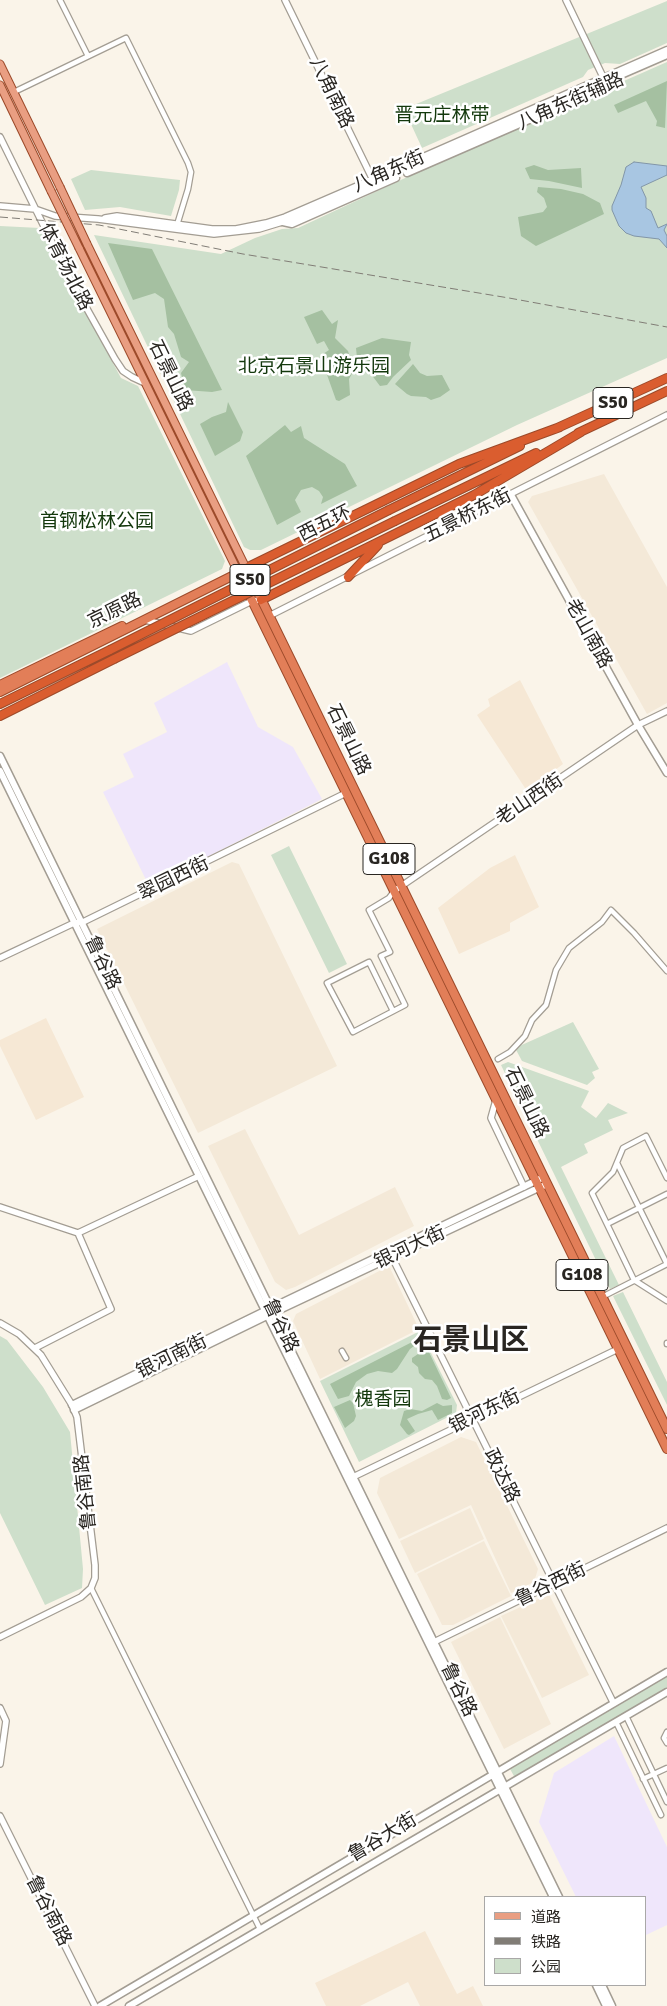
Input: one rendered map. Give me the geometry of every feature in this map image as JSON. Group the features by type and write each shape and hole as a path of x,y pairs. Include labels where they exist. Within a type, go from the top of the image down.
{"highway":[{"name":"西五环","path":"0,704 390,510 560,427 667,378"},
{"name":"西五环","path":"0,716 395,521 667,391"},
{"path":"246,568 458,464 560,427"},
{"path":"261,600 474,495 581,432"},
{"path":"348,577 383,540"},
{"name":"京原路","path":"0,692 246,568"},
{"name":"石景山路","path":"246,568 402,886 542,1182 618,1349 667,1449"},
{"name":"京原路","path":"0,685 238,572"},
{"name":"石景山路","path":"238,572 496,1100 542,1182 602,1297 667,1429"}],"main road":[{"name":"八角东街","path":"605,82 667,50"},
{"name":"八角东街","path":"282,222 667,56"},
{"name":"八角东街辅路","path":"605,82 667,60"},
{"name":"石景山路","path":"0,64 246,568"},
{"name":"石景山路","path":"0,85 238,572"},
{"name":"老山南路","path":"511,495 638,726 667,773"},
{"name":"鲁谷路","path":"0,756 83,922 269,1312 495,1772 558,1896"},
{"name":"鲁谷路","path":"0,771 199,1176 353,1477 495,1772"},
{"name":"银河大街","path":"391,1254 524,1187 542,1182"},
{"name":"银河大街","path":"269,1312 542,1182"},
{"name":"银河南街","path":"73,1408 269,1312"},
{"name":"鲁谷大街","path":"100,2006 613,1702 667,1672"},
{"name":"鲁谷大街","path":"129,2006 667,1692"},
{"name":"鲁谷路","path":"503,1788 553,1896"},
{"path":"596,1986 606,2006"},
{"path":"602,1986 612,2006"}],"street":[{"path":"60,0 88,56"},
{"name":"八角南路","path":"285,0 375,183"},
{"path":"566,0 605,82"},
{"path":"14,92 126,38 188,162 191,172 177,225"},
{"name":"体育场北路","path":"0,137 68,275 115,359 123,371 145,383"},
{"name":"八角东街","path":"98,219 117,216 212,230 236,229 266,223 375,183"},
{"name":"八角东街","path":"0,206 35,209 55,216 98,219 214,234 252,230 282,222"},
{"name":"五景桥东街","path":"269,616 667,415"},
{"path":"145,620 191,631 252,601 261,600"},
{"name":"老山西街","path":"394,891 638,726 667,711"},
{"name":"翠园西街","path":"0,958 74,923 83,922 346,793"},
{"path":"393,1011 369,962 327,983 353,1032 393,1011 404,1005 381,956 390,952 369,910 389,898 394,891"},
{"path":"498,1059 510,1052 525,1036 532,1020 546,1005 556,970 569,948 602,922 611,910 641,940 667,971"},
{"path":"496,1100 491,1118 524,1187"},
{"path":"667,1178 646,1136 623,1148 613,1172 592,1193 634,1280 667,1301"},
{"path":"602,1297 667,1264 617,1163"},
{"path":"0,1207 78,1232 199,1176"},
{"path":"607,1224 667,1194"},
{"path":"35,1348 111,1310 78,1232"},
{"name":"政达路","path":"391,1254 613,1702"},
{"name":"鲁谷南路","path":"0,1323 19,1334 35,1348 73,1408 79,1423 95,1565 95,1578 91,1588"},
{"name":"银河东街","path":"353,1477 618,1349"},
{"path":"342,1351 346,1358"},
{"name":"鲁谷西街","path":"434,1642 667,1528"},
{"path":"0,1636 80,1596 91,1588 260,1930"},
{"path":"0,1708 6,1721 0,1764"},
{"path":"626,1716 667,1802"},
{"path":"616,1722 661,1815"},
{"path":"667,1732 664,1738 667,1743"},
{"path":"643,1780 667,1768"},
{"name":"鲁谷南路","path":"0,1816 95,2006"}],"shaded area":[{"path":"604,474 667,587 667,703 647,714 528,502 532,496"},
{"path":"227,662 258,727 293,747 322,799 149,886 103,792 134,777 123,754 167,732 154,703"},
{"path":"520,680 563,764 527,791 477,715 490,706 488,699"},
{"path":"515,855 539,907 510,923 510,931 459,954 438,908 490,868"},
{"path":"232,862 239,864 337,1066 198,1133 97,929"},
{"path":"46,1018 84,1097 36,1120 0,1046 0,1040"},
{"path":"245,1129 299,1235 395,1187 414,1226 286,1290 275,1282 208,1146"},
{"path":"387,1267 390,1268 419,1329 320,1379 293,1321 296,1314"},
{"path":"461,1437 476,1442 538,1569 534,1582 511,1593 471,1505 399,1539 377,1493 380,1478"},
{"path":"470,1508 484,1539 415,1573 400,1541"},
{"path":"484,1541 511,1596 453,1625 442,1625 417,1574"},
{"path":"549,1594 589,1675 542,1698 501,1616"},
{"path":"500,1617 551,1724 504,1749 451,1642"},
{"path":"614,1736 667,1847 667,1925 647,1935 647,1896 576,1896 539,1822 554,1773"},
{"path":"425,1931 457,1994 473,1986 483,2006 420,2006 408,1982 360,2006 326,2006 315,1983"}],"green space":[{"name":"晋元庄林带","path":"667,1 667,43 620,64 605,63 588,70 583,77 422,148 404,109"},
{"name":"北京石景山游乐园","path":"667,62 667,358 517,425 261,550 250,550 244,547 94,235 221,254 255,238 282,229 298,228 433,165"},
{"path":"667,81 665,128 656,126 657,121 646,101 618,113 614,105"},
{"path":"534,165 548,170 581,168 582,188 530,179 525,168"},
{"path":"91,170 180,180 171,216 120,207 85,210 71,179"},
{"path":"538,187 561,189 583,194 600,203 604,214 536,246 521,236 518,217 543,212 547,207 544,198 537,192"},
{"name":"首钢松林公园","path":"0,226 40,228 121,378 138,386 225,561 222,569 0,678"},
{"path":"108,243 152,249 222,390 212,392 185,390 181,373 189,362 181,357 174,334 168,327 164,299 155,293 133,300"},
{"path":"322,310 332,324 338,320 335,338 348,351 354,370 349,379 350,395 339,401 336,400 326,372 329,367 323,354 329,350 324,341 317,344 304,317"},
{"path":"382,338 411,342 409,355 411,360 387,385 380,386 371,374 361,368 356,348"},
{"path":"413,364 420,373 427,376 442,375 450,390 440,397 431,400 426,397 407,394 395,384"},
{"path":"228,402 243,432 240,441 215,456 200,424 226,412"},
{"path":"285,425 291,432 301,426 304,438 345,464 357,486 321,504 323,497 319,491 312,487 301,490 295,500 301,512 277,525 246,456"},
{"path":"289,846 347,964 329,973 271,855"},
{"path":"573,1022 599,1069 592,1072 595,1078 587,1085 522,1061 515,1048"},
{"path":"508,1062 589,1091 581,1107 596,1118 608,1103 628,1113 608,1120 613,1130 584,1144 588,1153 561,1167 619,1285 610,1289 501,1065"},
{"path":"623,1292 667,1382 667,1405 613,1296"},
{"name":"槐香园","path":"420,1331 457,1405 456,1413 359,1462 320,1381"},
{"path":"0,1336 7,1340 43,1387 70,1432 83,1569 82,1588 45,1605 0,1513"},
{"path":"416,1340 418,1343 410,1349 397,1369 392,1373 378,1371 367,1374 356,1382 349,1396 338,1399 330,1384"},
{"path":"427,1348 451,1398 447,1400 442,1399 437,1386 432,1380 425,1379 419,1373 418,1367 412,1362 412,1358"},
{"path":"350,1400 353,1403 356,1416 354,1421 345,1428 334,1407"},
{"path":"437,1403 443,1406 452,1405 452,1413 438,1420 432,1410 407,1419 415,1431 409,1435 407,1434 400,1425 404,1411 410,1409 422,1411"},
{"path":"667,1675 667,1689 515,1778 509,1767"}],"water":[{"path":"634,162 667,166 667,175 641,187 646,198 646,208 651,211 658,228 667,224 664,230 667,236 667,248 659,239 634,236 626,233 619,226 612,210 626,167"}],"railway":[{"path":"0,217 99,225 243,254 509,298 667,327"}],"district":[{"name":"石景山区","path":"471,1341"}]}
